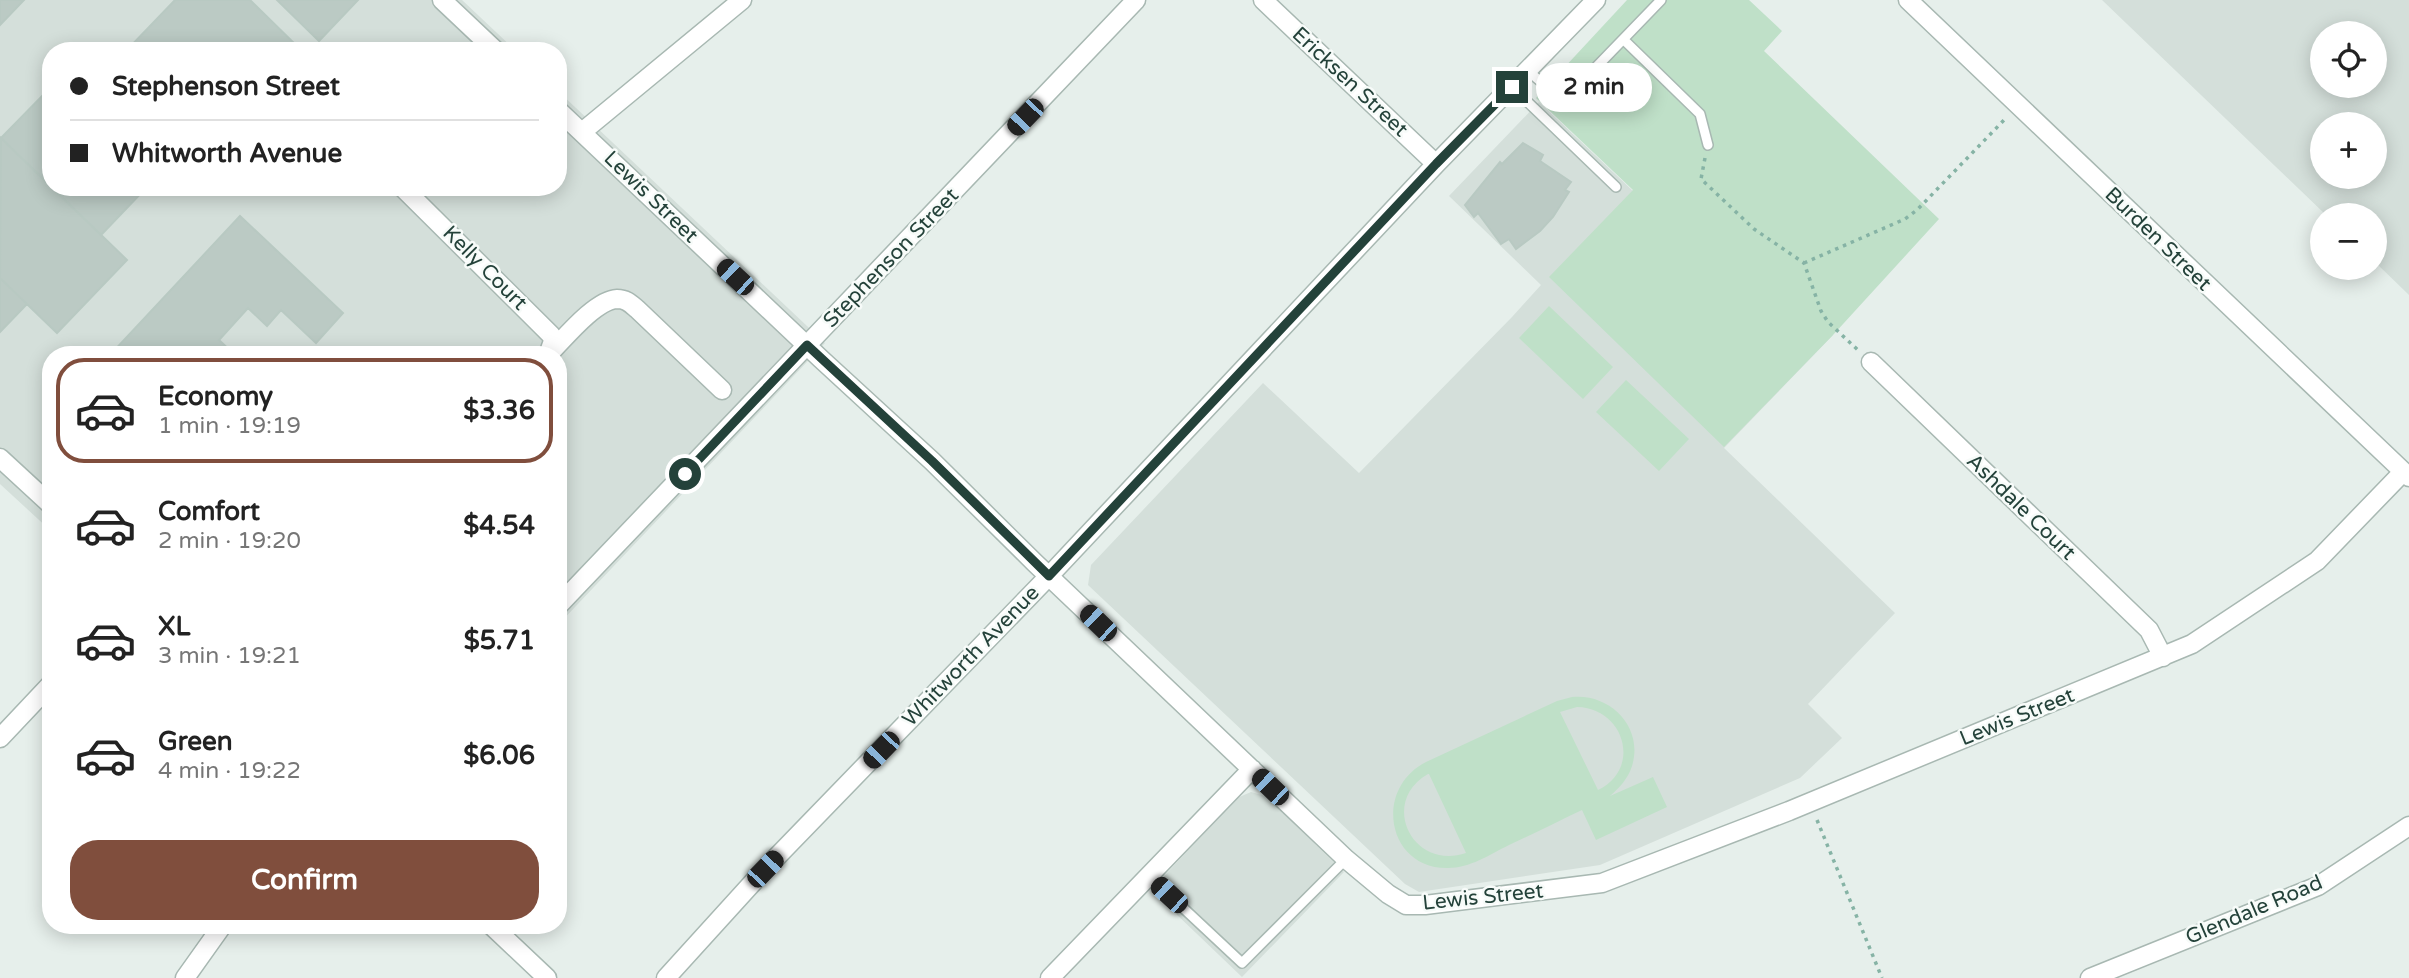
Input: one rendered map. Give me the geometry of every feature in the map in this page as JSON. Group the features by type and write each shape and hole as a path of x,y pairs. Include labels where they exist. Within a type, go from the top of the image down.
{"street":[{"path":"442,0 486,42"},
{"path":"582,132 742,0"},
{"name":"Stephenson Street","path":"567,597 1136,0"},
{"name":"Ericksen Street","path":"1263,0 1436,164"},
{"name":"Whitworth Avenue","path":"666,978 765,869 1049,576 1436,164 1596,0"},
{"name":"Burden Street","path":"1908,0 2406,474"},
{"name":"Lewis Street","path":"567,118 932,461 1346,859 1388,894 1406,905 1602,883 1788,811 2163,657 2192,644 2317,561 2406,474"},
{"name":"Kelly Court","path":"411,196 551,335 551,346"},
{"name":"Kelly Court","path":"557,346 595,309 608,301 619,299 637,309 722,390"},
{"name":"Ashdale Court","path":"1871,362 2149,630 2163,657"},
{"path":"0,458 42,497"},
{"path":"0,738 42,694"},
{"path":"1050,978 1252,769"},
{"name":"Glendale Road","path":"2090,978 2318,886 2409,826"},
{"path":"185,978 216,934"},
{"path":"500,934 547,978"}],"lane":[{"path":"1528,71 1549,88 1566,93 1576,88 1661,0"},
{"path":"1624,40 1700,114 1708,145"},
{"path":"1512,87 1616,187"},
{"path":"1149,876 1242,962 1346,859"}],"path":[{"path":"1804,263 1893,225 1917,211 2019,106"},
{"path":"1708,145 1701,179 1754,229 1804,263 1821,311 1828,322 1871,362"},
{"path":"1816,820 1882,978"}],"shaded area":[{"path":"0,0 462,0 506,42 42,42 42,196 567,196 567,99 825,343 567,615 567,346 42,346 42,523 0,484"},
{"path":"2102,0 2409,0 2409,295 2387,274 2387,203 2313,203"},
{"path":"1539,102 1632,190 1833,335 1724,448 1895,613 1808,704 1842,738 1800,778 1600,865 1419,892 1405,884 1088,585 1091,565 1263,383 1359,473 1512,317 1541,285 1449,196"},
{"path":"1251,792 1265,796 1344,872 1242,977 1151,890 1237,798"}],"green space":[{"path":"1627,0 1749,0 1782,31 1764,51 1939,219 1833,335 1724,447 1549,277 1633,190 1536,98"},
{"path":"1549,306 1613,367 1583,399 1519,338"},
{"path":"1626,380 1689,439 1659,471 1596,412"},
{"path":"1586,697 1611,707 1621,715 1633,738 1634,752 1628,775 1610,796 1653,777 1667,807 1596,840 1582,810 1464,866 1448,868 1427,865 1411,856 1400,842 1394,826 1398,790 1409,774 1426,762 1557,701","holes":["1577,707 1593,710 1607,717 1622,741 1620,768 1612,780 1598,790 1560,712","1429,774 1466,853 1447,856 1430,852 1417,843 1408,831 1404,816 1406,801 1413,786"]}],"building":[{"path":"0,0 24,0 0,25"},
{"path":"175,0 250,0 293,42 135,42"},
{"path":"277,0 358,0 319,41"},
{"path":"42,96 42,178 1,138"},
{"path":"1,138 42,178 42,196 61,196 127,260 57,333 0,278"},
{"path":"1523,143 1543,155 1540,161 1571,182 1565,190 1569,192 1553,217 1516,249 1509,239 1501,244 1478,213 1474,217 1465,205 1500,162 1502,164"},
{"path":"60,196 138,196 101,235"},
{"path":"240,216 343,313 316,343 281,310 267,326 248,308 219,340 225,346 118,346"},
{"path":"0,278 27,304 0,332"}],"route":[{"path":"685,474 807,345 932,461 1049,576 1436,164 1512,87"}]}
